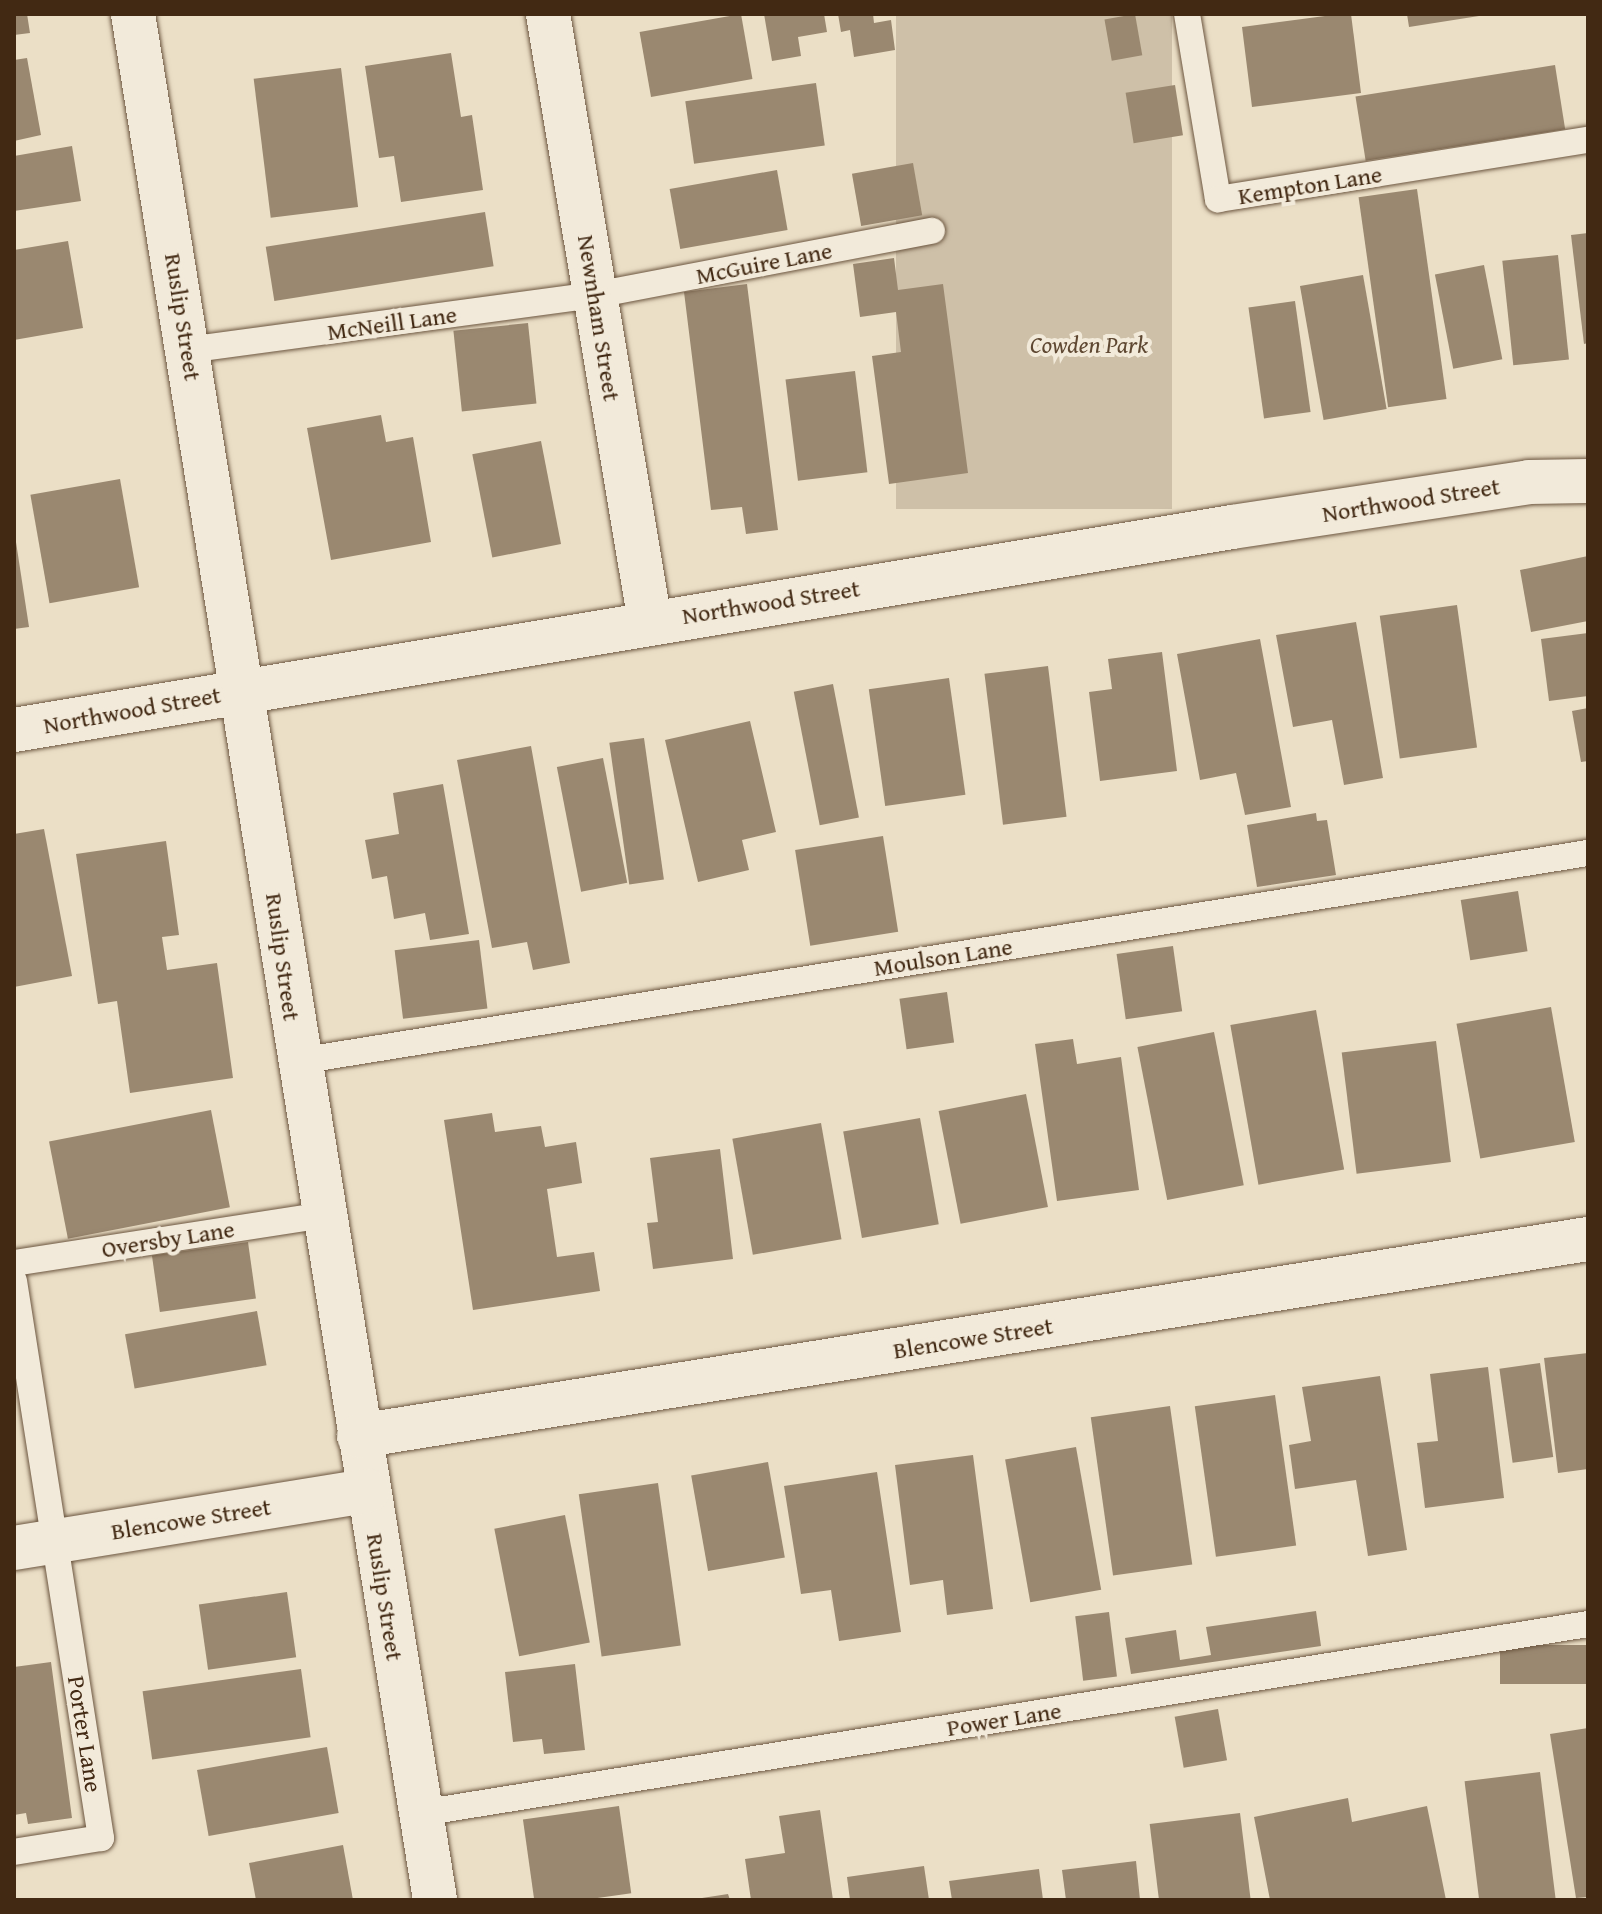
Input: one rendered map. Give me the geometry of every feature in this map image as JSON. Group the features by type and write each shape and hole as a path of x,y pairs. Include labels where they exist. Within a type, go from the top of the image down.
{"street":[{"name":"Ruslip Street","path":"135,14 244,690 323,1215 435,1900"},
{"name":"Newnham Street","path":"548,14 650,622"},
{"name":"Northwood Street","path":"1529,482 1588,461"},
{"name":"Northwood Street","path":"14,730 650,622 1529,482 1588,481"},
{"name":"Blencowe Street","path":"359,1436 1588,1239"},
{"name":"Blencowe Street","path":"34,1545 367,1491"}],"lane":[{"name":"Kempton Lane","path":"1187,14 1218,199 1588,140"},
{"name":"McGuire Lane","path":"595,295 932,231"},
{"name":"McNeill Lane","path":"188,350 595,295"},
{"name":"Moulson Lane","path":"299,1061 1588,853"},
{"name":"Oversby Lane","path":"14,1263 323,1215"},
{"path":"14,1281 34,1545"},
{"name":"Porter Lane","path":"14,1852 101,1838 34,1545"},
{"name":"Power Lane","path":"421,1813 1588,1624"}],"green space":[{"name":"Cowden Park","path":"896,14 1172,14 1172,509 896,509"}],"building":[{"path":"14,14 27,14 30,33 14,35"},
{"path":"741,14 752,79 651,97 640,32"},
{"path":"764,14 824,14 827,32 798,37 801,56 772,61"},
{"path":"838,14 873,14 874,23 891,20 895,50 854,57 850,30 841,32"},
{"path":"1135,14 1142,55 1112,61 1104,19"},
{"path":"1351,14 1361,93 1252,107 1242,27"},
{"path":"1407,14 1479,14 1479,16 1409,27"},
{"path":"451,53 461,117 472,115 483,190 401,202 394,156 379,158 365,66"},
{"path":"27,58 41,135 14,141 14,60"},
{"path":"1555,65 1565,129 1366,161 1355,97"},
{"path":"341,68 358,207 271,218 254,79"},
{"path":"816,83 825,145 694,164 685,101"},
{"path":"1175,85 1183,135 1134,143 1126,93"},
{"path":"72,146 81,201 14,211 14,156"},
{"path":"913,163 922,215 861,226 852,174"},
{"path":"777,170 788,230 680,249 670,189"},
{"path":"1417,189 1447,399 1388,407 1359,197"},
{"path":"485,212 494,266 274,301 266,247"},
{"path":"1588,233 1588,343 1584,344 1571,235"},
{"path":"68,241 83,328 14,340 14,250"},
{"path":"1558,255 1569,359 1513,365 1502,261"},
{"path":"894,258 898,290 943,284 968,473 889,484 872,356 901,352 896,312 860,317 853,264"},
{"path":"1484,265 1502,359 1453,369 1435,275"},
{"path":"1363,275 1387,409 1324,420 1300,286"},
{"path":"747,284 778,530 746,534 742,507 711,510 684,292"},
{"path":"1295,301 1311,412 1264,418 1248,308"},
{"path":"528,323 536,404 462,411 453,331"},
{"path":"855,371 867,472 798,481 786,380"},
{"path":"381,415 386,442 413,437 431,542 331,560 307,428"},
{"path":"541,441 561,544 492,557 472,454"},
{"path":"120,479 139,587 49,603 30,495"},
{"path":"14,529 29,627 14,629"},
{"path":"1588,556 1588,621 1531,632 1520,570"},
{"path":"1457,605 1477,748 1400,758 1380,616"},
{"path":"1356,622 1383,778 1344,785 1332,720 1293,727 1276,635"},
{"path":"1588,633 1588,696 1549,701 1541,639"},
{"path":"1260,639 1291,807 1245,815 1236,773 1200,780 1177,654"},
{"path":"1162,652 1177,771 1100,781 1089,692 1112,689 1108,659"},
{"path":"1048,666 1067,817 1003,825 984,674"},
{"path":"949,678 965,795 885,806 869,689"},
{"path":"833,684 859,818 820,825 794,692"},
{"path":"1588,708 1588,761 1581,762 1572,711"},
{"path":"750,721 776,832 742,840 749,870 698,882 665,740"},
{"path":"644,738 664,880 629,884 609,743"},
{"path":"531,746 570,963 533,970 527,942 492,948 457,760"},
{"path":"603,758 627,883 581,892 557,767"},
{"path":"443,784 469,934 430,940 425,913 394,919 387,876 372,879 365,840 399,834 393,793"},
{"path":"1316,813 1317,821 1327,820 1336,875 1257,887 1247,825"},
{"path":"44,829 72,976 14,987 14,834"},
{"path":"883,836 898,932 810,946 795,850"},
{"path":"166,841 179,935 162,937 167,970 217,963 233,1078 130,1093 117,1001 98,1004 76,854"},
{"path":"1518,891 1528,951 1470,960 1461,900"},
{"path":"479,940 487,1008 403,1019 395,950"},
{"path":"1173,946 1182,1011 1126,1019 1117,954"},
{"path":"947,992 954,1043 907,1049 899,999"},
{"path":"1551,1007 1575,1142 1480,1159 1456,1024"},
{"path":"1316,1010 1344,1170 1258,1185 1230,1025"},
{"path":"1214,1032 1244,1185 1167,1200 1137,1047"},
{"path":"1073,1039 1077,1064 1121,1057 1139,1190 1057,1201 1035,1044"},
{"path":"1436,1041 1451,1162 1357,1174 1342,1053"},
{"path":"1026,1094 1048,1207 961,1224 939,1111"},
{"path":"211,1110 230,1207 68,1239 49,1141"},
{"path":"492,1113 495,1132 541,1126 545,1147 576,1142 582,1183 547,1189 557,1257 594,1252 600,1291 473,1310 444,1120"},
{"path":"920,1118 939,1224 862,1238 843,1132"},
{"path":"821,1123 841,1239 753,1255 732,1139"},
{"path":"720,1149 733,1259 653,1269 647,1223 658,1222 650,1158"},
{"path":"248,1242 256,1298 160,1312 152,1255"},
{"path":"257,1311 267,1365 135,1388 125,1334"},
{"path":"1588,1353 1588,1469 1558,1473 1544,1358"},
{"path":"1540,1363 1553,1457 1513,1463 1499,1369"},
{"path":"1488,1367 1504,1498 1425,1508 1417,1443 1438,1441 1430,1374"},
{"path":"1380,1376 1407,1550 1368,1556 1356,1480 1295,1489 1289,1445 1311,1441 1302,1387"},
{"path":"1275,1395 1296,1546 1216,1557 1195,1406"},
{"path":"1170,1406 1192,1564 1113,1576 1091,1417"},
{"path":"1076,1447 1101,1590 1030,1602 1005,1460"},
{"path":"973,1455 993,1609 947,1615 943,1580 910,1585 895,1465"},
{"path":"768,1462 785,1558 708,1571 691,1476"},
{"path":"877,1472 901,1632 839,1641 831,1590 801,1594 784,1486"},
{"path":"658,1483 681,1645 602,1657 579,1494"},
{"path":"565,1515 590,1643 519,1656 494,1529"},
{"path":"287,1592 296,1657 208,1670 199,1604"},
{"path":"1316,1611 1321,1646 1131,1674 1125,1638 1176,1630 1180,1660 1211,1655 1206,1627"},
{"path":"1109,1612 1117,1677 1083,1681 1075,1616"},
{"path":"1500,1645 1588,1645 1588,1684 1500,1684"},
{"path":"51,1662 72,1818 28,1824 26,1813 14,1815 14,1667"},
{"path":"575,1664 585,1750 544,1754 542,1739 513,1742 505,1672"},
{"path":"301,1669 311,1737 152,1760 143,1691"},
{"path":"1218,1709 1227,1760 1184,1768 1175,1717"},
{"path":"1588,1728 1588,1897 1576,1898 1550,1734"},
{"path":"327,1747 339,1813 209,1836 197,1770"},
{"path":"1540,1772 1556,1900 1479,1900 1465,1781"},
{"path":"1348,1798 1352,1822 1427,1806 1446,1900 1270,1900 1254,1817"},
{"path":"619,1806 631,1893 582,1900 534,1900 523,1819"},
{"path":"820,1810 833,1900 751,1900 745,1859 785,1853 779,1816"},
{"path":"1240,1813 1251,1900 1159,1900 1150,1824"},
{"path":"343,1845 353,1900 256,1900 249,1863"},
{"path":"1136,1861 1140,1900 1066,1900 1062,1870"},
{"path":"924,1866 929,1900 850,1900 847,1877"},
{"path":"1039,1869 1043,1900 952,1900 949,1881"},
{"path":"728,1894 730,1900 702,1900 702,1898"}]}
